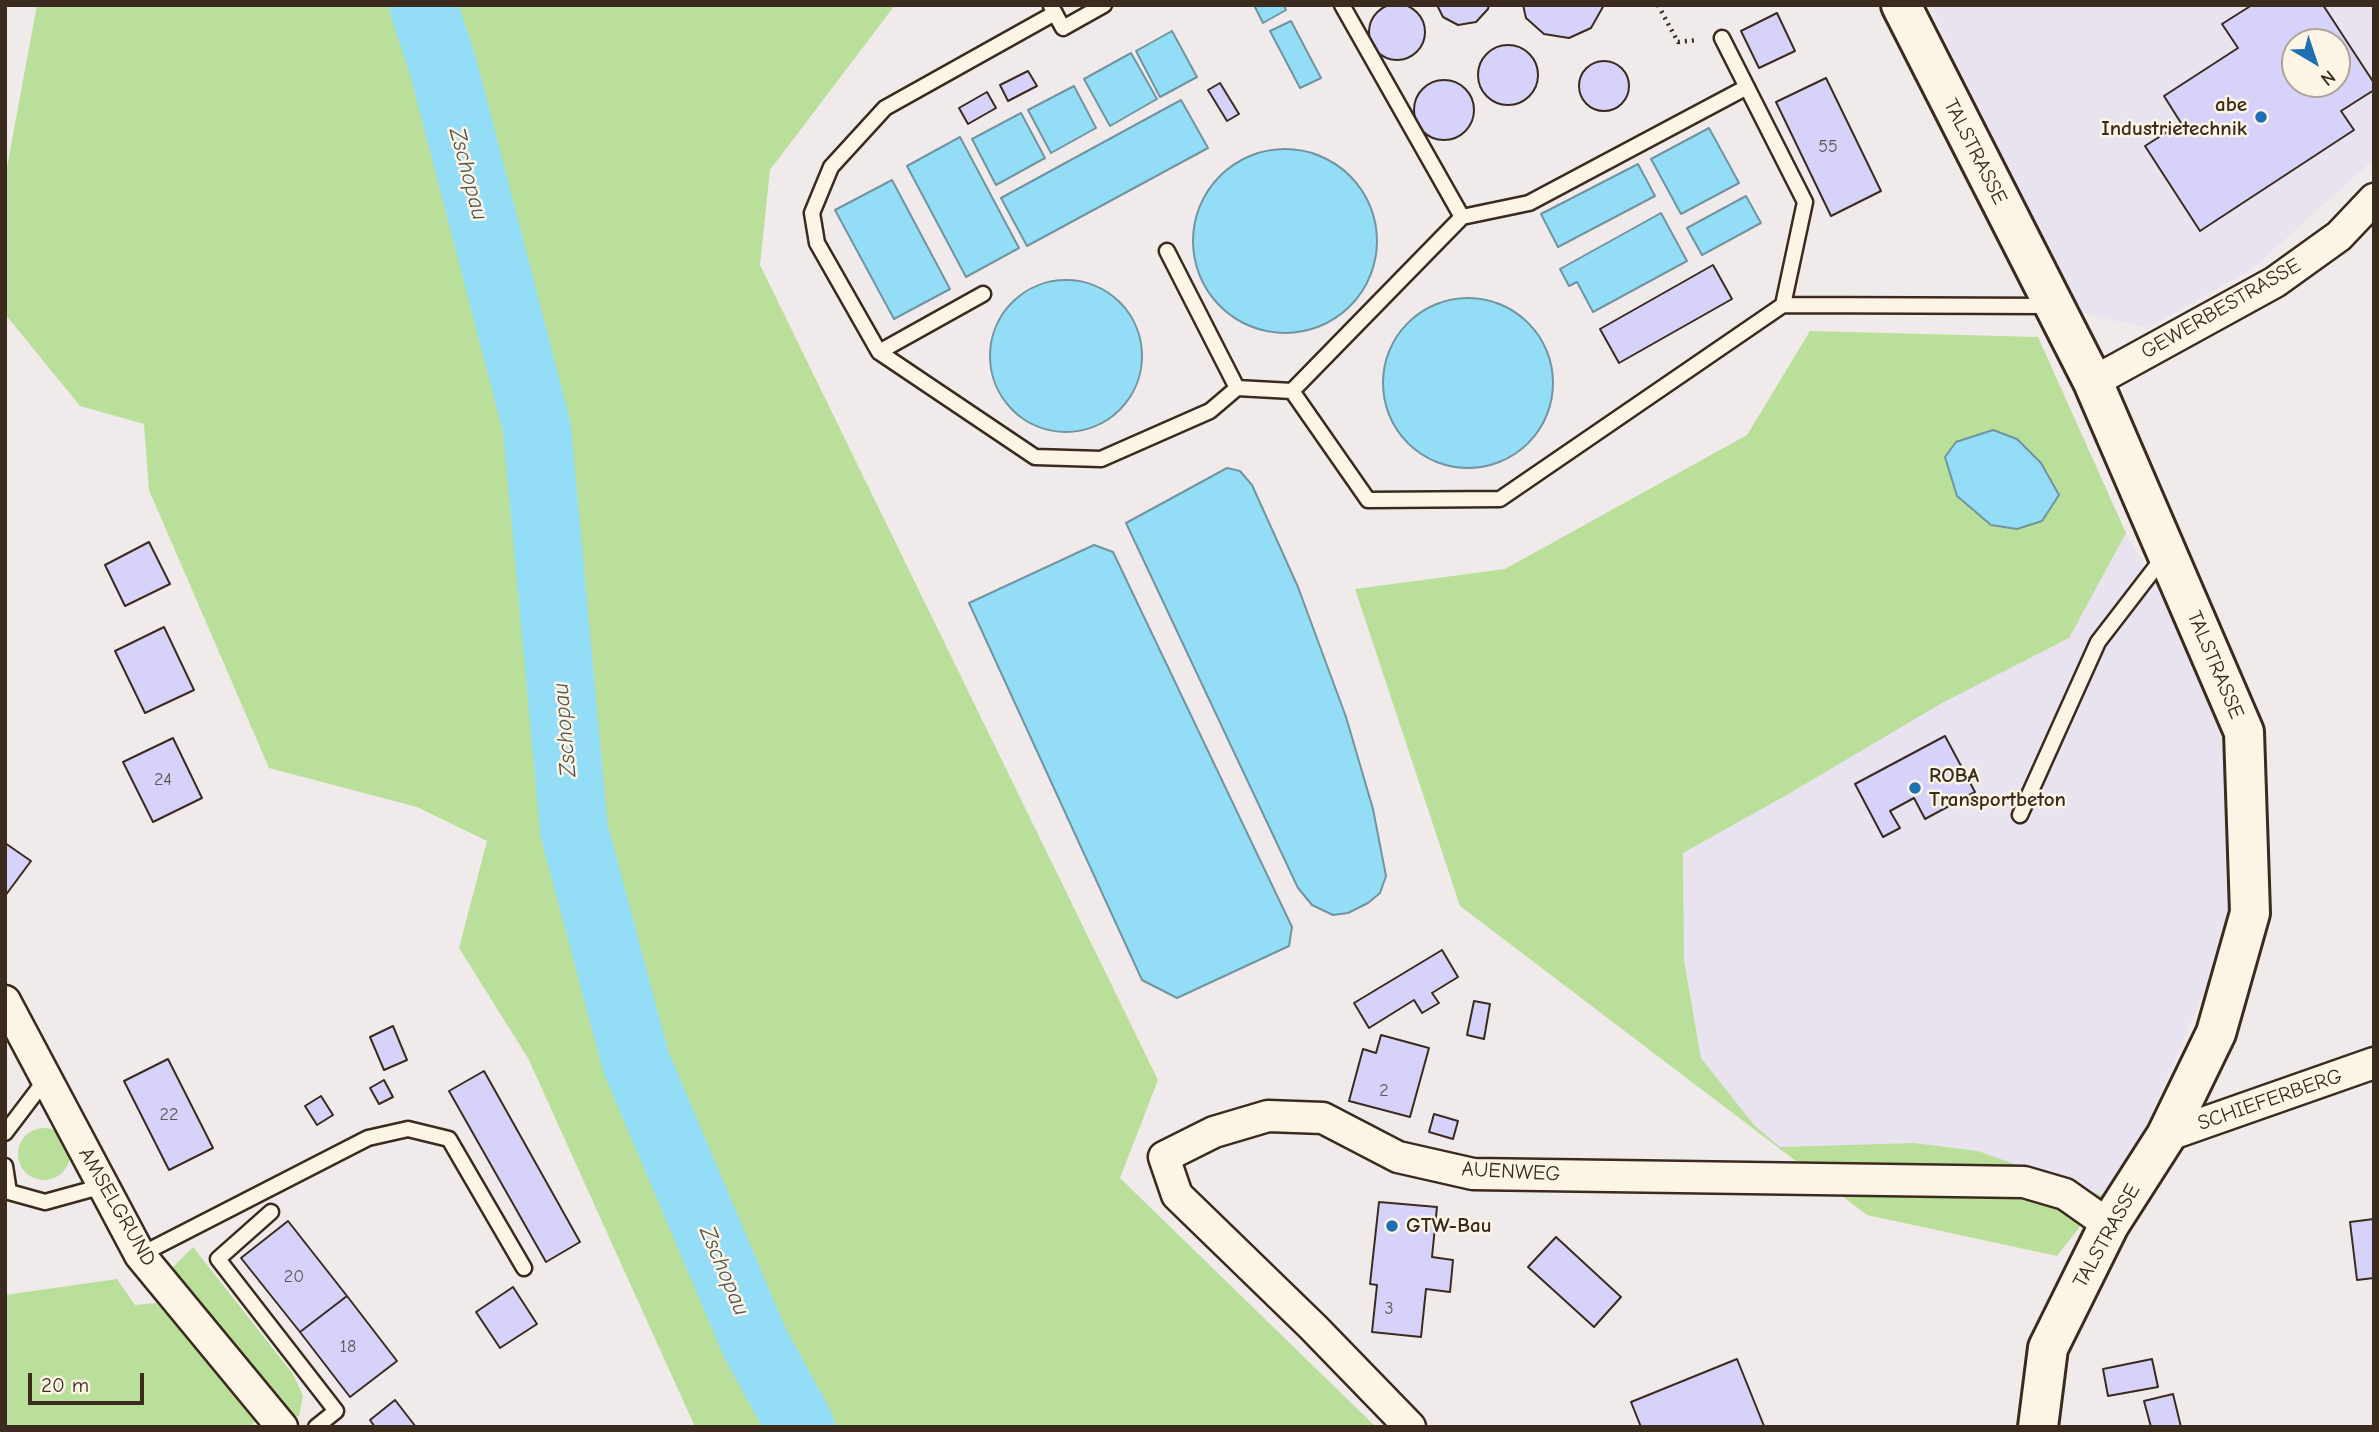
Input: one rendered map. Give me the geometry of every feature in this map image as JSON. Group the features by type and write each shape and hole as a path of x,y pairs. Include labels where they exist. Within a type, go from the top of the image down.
{"main road":[{"name":"TALSTRASSE","path":"1901,5 2093,382 2244,732 2250,913 2216,1033 2166,1136 2109,1225 2048,1348 2038,1427"}],"street":[{"name":"GEWERBESTRASSE","path":"2093,382 2276,282 2339,236 2374,199"},
{"name":"AMSELGRUND","path":"5,1001 140,1255 282,1427"},
{"name":"SCHIEFERBERG","path":"2166,1136 2374,1063"},
{"name":"AUENWEG","path":"1410,1427 1313,1327 1177,1195 1164,1157 1214,1132 1268,1116 1323,1118 1398,1157 1473,1174 2024,1182 2065,1194 2109,1225"}],"lane":[{"path":"1104,5 1063,28 1052,9 885,108 831,167 812,213 817,243 879,352 1035,457 1101,459 1210,411 1237,388 1292,391 1462,217 1529,202 1747,88"},
{"path":"1342,5 1462,217"},
{"path":"1722,38 1805,202 1783,305"},
{"path":"1167,251 1237,388"},
{"path":"879,352 983,294"},
{"path":"1292,391 1368,500 1500,499 1783,305 2054,306"},
{"path":"2020,815 2098,642 2167,552"},
{"path":"5,1133 46,1079"},
{"path":"140,1255 368,1138 408,1129 449,1139 524,1268"},
{"path":"5,1166 9,1192 46,1202 103,1186"},
{"path":"271,1212 218,1259 335,1411 316,1427"}],"path":[{"path":"1658,5 1678,42 1722,38"}],"shaded area":[{"path":"1928,5 2374,5 2374,159 2252,269 2148,328 2081,313"},
{"path":"2126,533 2177,619 2229,733 2240,908 2121,1184 2104,1196 1978,1151 1914,1143 1780,1147 1754,1125 1701,1058 1684,960 1683,853 1942,703 2068,638"}],"green space":[{"path":"37,5 895,5 770,170 760,265 1158,1080 1120,1178 1376,1427 695,1427 528,1058 459,948 487,841 417,807 269,768 149,490 144,424 80,406 5,314 5,178"},
{"path":"1810,331 2038,337 2126,533 2069,638 1942,703 1683,853 1684,960 1701,1058 1754,1125 1780,1147 1914,1143 1978,1151 2104,1196 2057,1256 1867,1215 1460,906 1355,589 1505,569 1747,435"},
{"path":"44,1128 54,1130 62,1136 68,1144 68,1164 62,1172 54,1178 44,1180 34,1178 26,1172 20,1164 18,1154 20,1144 26,1136 34,1130"},
{"path":"193,1247 293,1374 303,1396 299,1416 290,1418 168,1272"},
{"path":"117,1279 135,1305 156,1303 199,1347 257,1417 251,1427 5,1427 5,1295"}],"water":[{"path":"1254,5 1284,5 1286,10 1263,23"},
{"path":"1291,21 1321,78 1300,88 1270,31"},
{"path":"1172,31 1197,77 1160,97 1136,51"},
{"path":"1131,53 1157,99 1110,126 1084,79"},
{"path":"1074,86 1096,128 1051,153 1028,110"},
{"path":"1181,100 1208,148 1027,246 1001,198"},
{"path":"1021,113 1045,158 996,185 972,139"},
{"path":"1709,128 1739,183 1681,214 1651,159"},
{"path":"960,137 1019,248 966,277 907,166"},
{"path":"1285,149 1320,156 1350,176 1370,206 1377,241 1370,276 1350,306 1320,326 1285,333 1250,326 1220,306 1200,276 1193,241 1200,206 1220,176 1250,156"},
{"path":"1638,164 1655,196 1558,247 1541,214"},
{"path":"892,180 950,289 894,319 835,210"},
{"path":"1746,196 1761,223 1702,255 1687,228"},
{"path":"1661,213 1687,261 1593,312 1577,282 1569,286 1560,269"},
{"path":"1066,280 1095,286 1120,302 1136,327 1142,356 1136,385 1120,410 1095,426 1066,432 1037,426 1012,410 996,385 990,356 996,327 1012,302 1037,286"},
{"path":"1468,298 1501,304 1528,323 1547,350 1553,383 1547,416 1528,443 1501,462 1468,468 1435,462 1408,443 1389,416 1383,383 1389,350 1408,323 1435,304"},
{"path":"1993,430 2017,439 2041,463 2059,495 2042,521 2017,529 1991,525 1957,496 1945,457 1956,442"},
{"path":"1227,468 1240,471 1252,485 1298,587 1346,717 1373,809 1386,876 1380,893 1368,903 1348,913 1333,915 1312,905 1298,888 1126,523"},
{"path":"1094,545 1113,552 1292,927 1289,946 1177,998 1142,980 969,603"}],"building":[{"path":"1397,4 1408,6 1417,12 1423,21 1423,43 1417,52 1408,58 1397,60 1386,58 1377,52 1371,43 1369,32 1371,21 1377,12 1386,6"},
{"path":"1437,5 1489,5 1476,22 1458,25 1443,17"},
{"path":"1523,5 1604,5 1591,28 1569,38 1544,34 1526,18"},
{"name":"abe Industrietechnik","path":"2252,5 2323,5 2338,28 2281,28 2281,98 2351,98 2351,48 2374,83 2374,90 2341,111 2354,130 2200,231 2145,146 2181,123 2164,96 2238,48 2222,24"},
{"path":"1777,13 1795,51 1759,68 1741,31"},
{"path":"1508,45 1529,54 1538,75 1529,96 1508,105 1487,96 1478,75 1487,54"},
{"path":"1604,61 1622,68 1629,86 1622,104 1604,111 1586,104 1579,86 1586,68"},
{"path":"1028,71 1037,86 1008,101 1000,85"},
{"path":"1826,78 1881,191 1831,216 1776,102"},
{"path":"1444,80 1461,85 1469,93 1474,110 1469,127 1461,135 1444,140 1427,135 1419,127 1414,110 1419,93 1427,85"},
{"path":"1220,83 1239,114 1227,121 1208,90"},
{"path":"987,92 996,108 968,124 959,108"},
{"path":"1713,265 1732,299 1619,363 1600,329"},
{"path":"149,542 170,584 125,606 105,565"},
{"path":"164,627 194,690 145,713 115,651"},
{"name":"ROBA Transportbeton","path":"1945,736 1975,792 1925,819 1914,798 1890,811 1900,828 1883,837 1855,784"},
{"path":"173,738 202,798 153,822 123,762"},
{"path":"5,843 31,861 5,896"},
{"path":"1442,950 1458,977 1432,993 1439,1003 1422,1013 1414,1000 1369,1028 1354,1003"},
{"path":"1474,1001 1490,1004 1484,1039 1467,1035"},
{"path":"393,1026 407,1060 384,1070 370,1037"},
{"path":"1381,1035 1429,1048 1410,1117 1349,1101 1363,1049 1376,1053"},
{"path":"168,1059 213,1148 169,1170 124,1081"},
{"path":"484,1071 580,1242 546,1262 449,1091"},
{"path":"384,1080 393,1097 379,1104 370,1088"},
{"path":"321,1096 333,1115 317,1125 305,1106"},
{"path":"1434,1114 1458,1121 1453,1139 1429,1132"},
{"path":"1379,1202 1437,1207 1432,1257 1453,1260 1450,1292 1426,1289 1421,1337 1372,1332 1377,1285 1370,1284"},
{"path":"2374,1219 2374,1278 2357,1280 2350,1222"},
{"path":"288,1221 347,1296 300,1332 241,1258"},
{"path":"1556,1237 1621,1297 1594,1327 1528,1267"},
{"path":"513,1287 537,1324 500,1348 476,1312"},
{"path":"347,1296 397,1361 350,1397 300,1332"},
{"path":"1737,1359 1764,1426 1641,1427 1631,1402"},
{"path":"2152,1359 2158,1387 2108,1396 2103,1369"},
{"path":"2173,1394 2181,1427 2151,1427 2144,1401"},
{"path":"395,1400 416,1427 375,1427 370,1420"}],"waterway":[{"name":"Zschopau","path":"423,5 443,66 537,428 574,830 636,1062 755,1343 801,1427"}],"place":[{"name":"abe Industrietechnik","path":"2261,117"},
{"name":"ROBA Transportbeton","path":"1915,788"},
{"name":"GTW-Bau","path":"1392,1226"}]}
